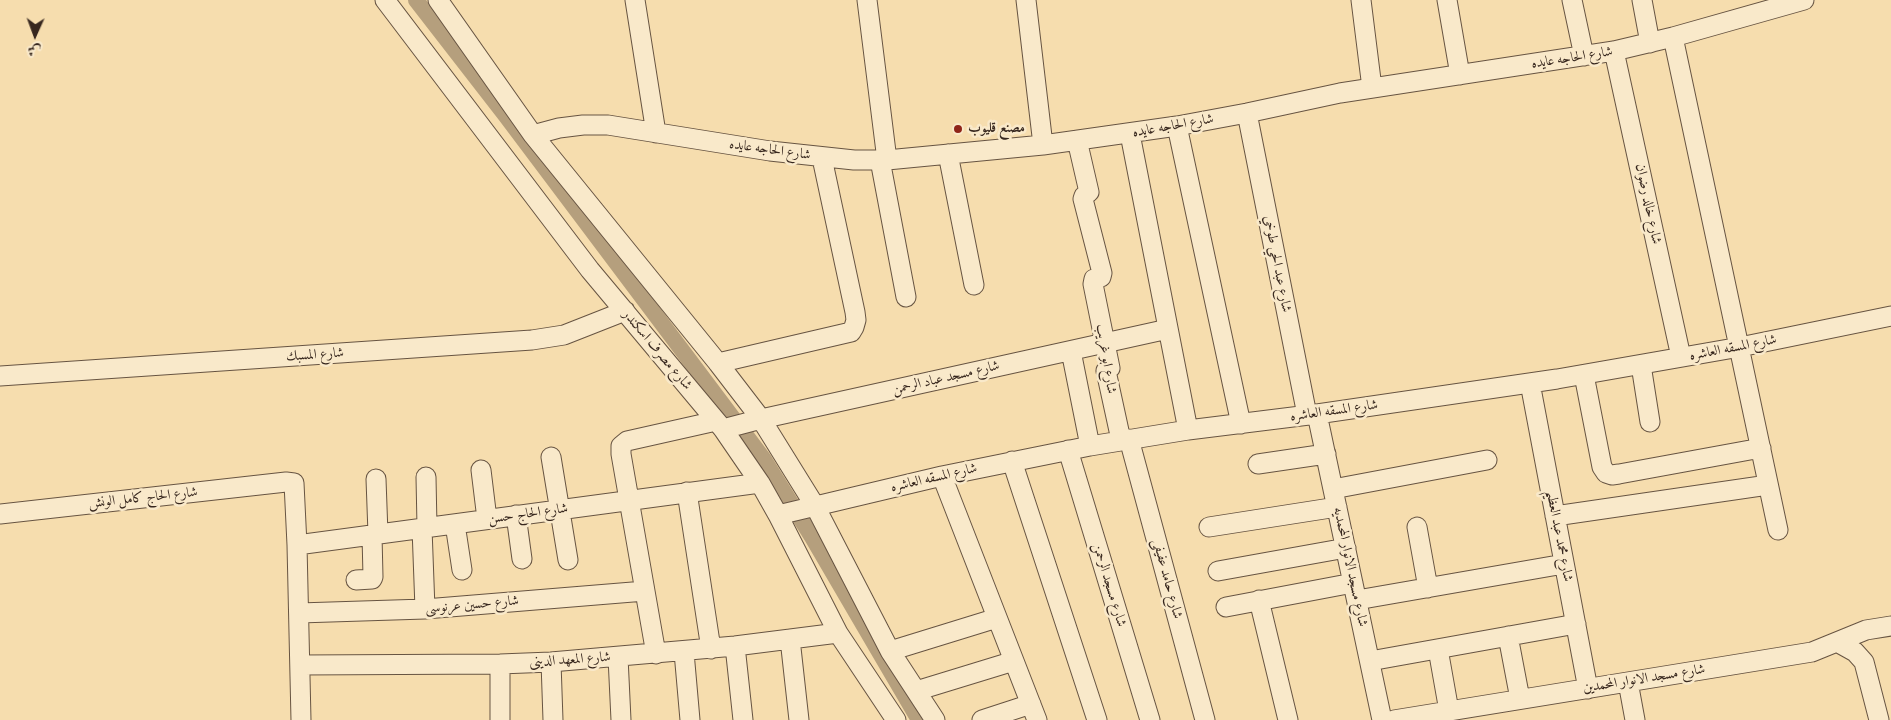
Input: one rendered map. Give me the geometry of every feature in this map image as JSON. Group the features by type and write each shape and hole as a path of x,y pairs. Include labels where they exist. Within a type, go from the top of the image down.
{"street":[{"name":"شارع مصرف اسكندر","path":"385,0 590,270 720,425 760,483 838,633 896,720"},
{"path":"438,0 533,135 718,363 761,420 815,506 890,651 935,720"},
{"path":"635,0 656,133"},
{"path":"867,0 884,160 906,297"},
{"path":"1026,0 1043,145"},
{"path":"1361,0 1372,88"},
{"path":"1446,0 1460,76"},
{"path":"1572,0 1584,56"},
{"path":"1642,0 1650,43"},
{"name":"شارع الحاجه عايده","path":"533,135 559,128 591,125 632,128 822,158 884,160 1043,145 1130,134 1372,88 1614,51 1673,37 1804,0"},
{"path":"1673,37 1778,530"},
{"name":"شارع خالد رضوان","path":"1614,51 1681,357"},
{"name":"شارع عبد الحي طوخي","path":"1247,113 1312,415"},
{"path":"1177,126 1240,424"},
{"path":"1130,134 1188,430"},
{"name":"شارع ابو غريب","path":"1077,140 1089,192 1083,199 1102,273 1101,277 1095,278 1093,281 1110,368 1106,371 1125,440"},
{"path":"948,154 974,285"},
{"path":"718,363 851,332 854,327 856,320 855,312 822,158"},
{"name":"شارع المسبك","path":"0,376 532,340 564,335 625,311"},
{"name":"شارع المسقه العاشره","path":"778,515 942,476 1090,446 1188,430 1312,415 1584,375 1740,347 1891,316"},
{"name":"شارع مسجد عباد الرحمن","path":"629,500 620,450 623,443 720,425 761,420 1168,329"},
{"path":"1070,351 1090,446"},
{"path":"1641,365 1650,422"},
{"path":"1584,375 1602,467 1606,473 1612,474 1761,448"},
{"name":"شارع محمد عبد العظيم","path":"1530,383 1588,689"},
{"name":"شارع مسجد الانوار المحمديه","path":"1312,415 1326,454 1382,720"},
{"name":"شارع حامد عفيفى","path":"1125,440 1206,720"},
{"name":"شارع مسجد الرحمن","path":"1068,450 1150,720"},
{"path":"1258,464 1326,454"},
{"path":"551,457 568,560"},
{"path":"1209,527 1487,460"},
{"path":"1012,461 1097,720"},
{"path":"481,470 486,519"},
{"path":"942,476 1034,712 982,720"},
{"path":"425,609 424,528 426,477"},
{"path":"356,580 372,579 373,577 376,479"},
{"name":"شارع الحاج كامل الونش","path":"0,514 286,482 294,483 296,486 297,545"},
{"name":"شارع الحاج حسن","path":"297,545 760,483"},
{"path":"1555,516 1768,484"},
{"path":"687,492 711,649"},
{"path":"629,500 656,654"},
{"path":"516,515 522,559"},
{"path":"455,524 462,570"},
{"path":"1417,527 1428,588"},
{"path":"297,545 301,720"},
{"path":"1218,571 1346,548"},
{"path":"1226,607 1259,600 1355,591 1428,588 1564,564"},
{"name":"شارع حسين عرنوسى","path":"299,613 425,609 645,591"},
{"path":"1259,600 1288,720"},
{"path":"890,651 997,618"},
{"path":"1370,661 1576,624"},
{"name":"شارع مسجد الانوار المحمدين","path":"1394,720 1812,652 1866,630 1891,626"},
{"name":"شارع المعهد الدينى","path":"300,665 551,662 684,652 838,633"},
{"path":"1508,636 1520,699"},
{"path":"790,639 799,720"},
{"path":"1837,642 1855,652 1864,662 1879,720"},
{"path":"735,646 744,720"},
{"path":"1438,649 1449,711"},
{"path":"684,652 690,720"},
{"path":"618,657 620,720"},
{"path":"916,691 1014,661"},
{"path":"551,662 553,720"},
{"path":"500,664 500,720"},
{"path":"1628,682 1635,720"}],"waterway":[{"path":"416,0 506,116 763,458 812,537 919,720"}],"place":[{"name":"مصنع قليوب","path":"958,129"}]}
